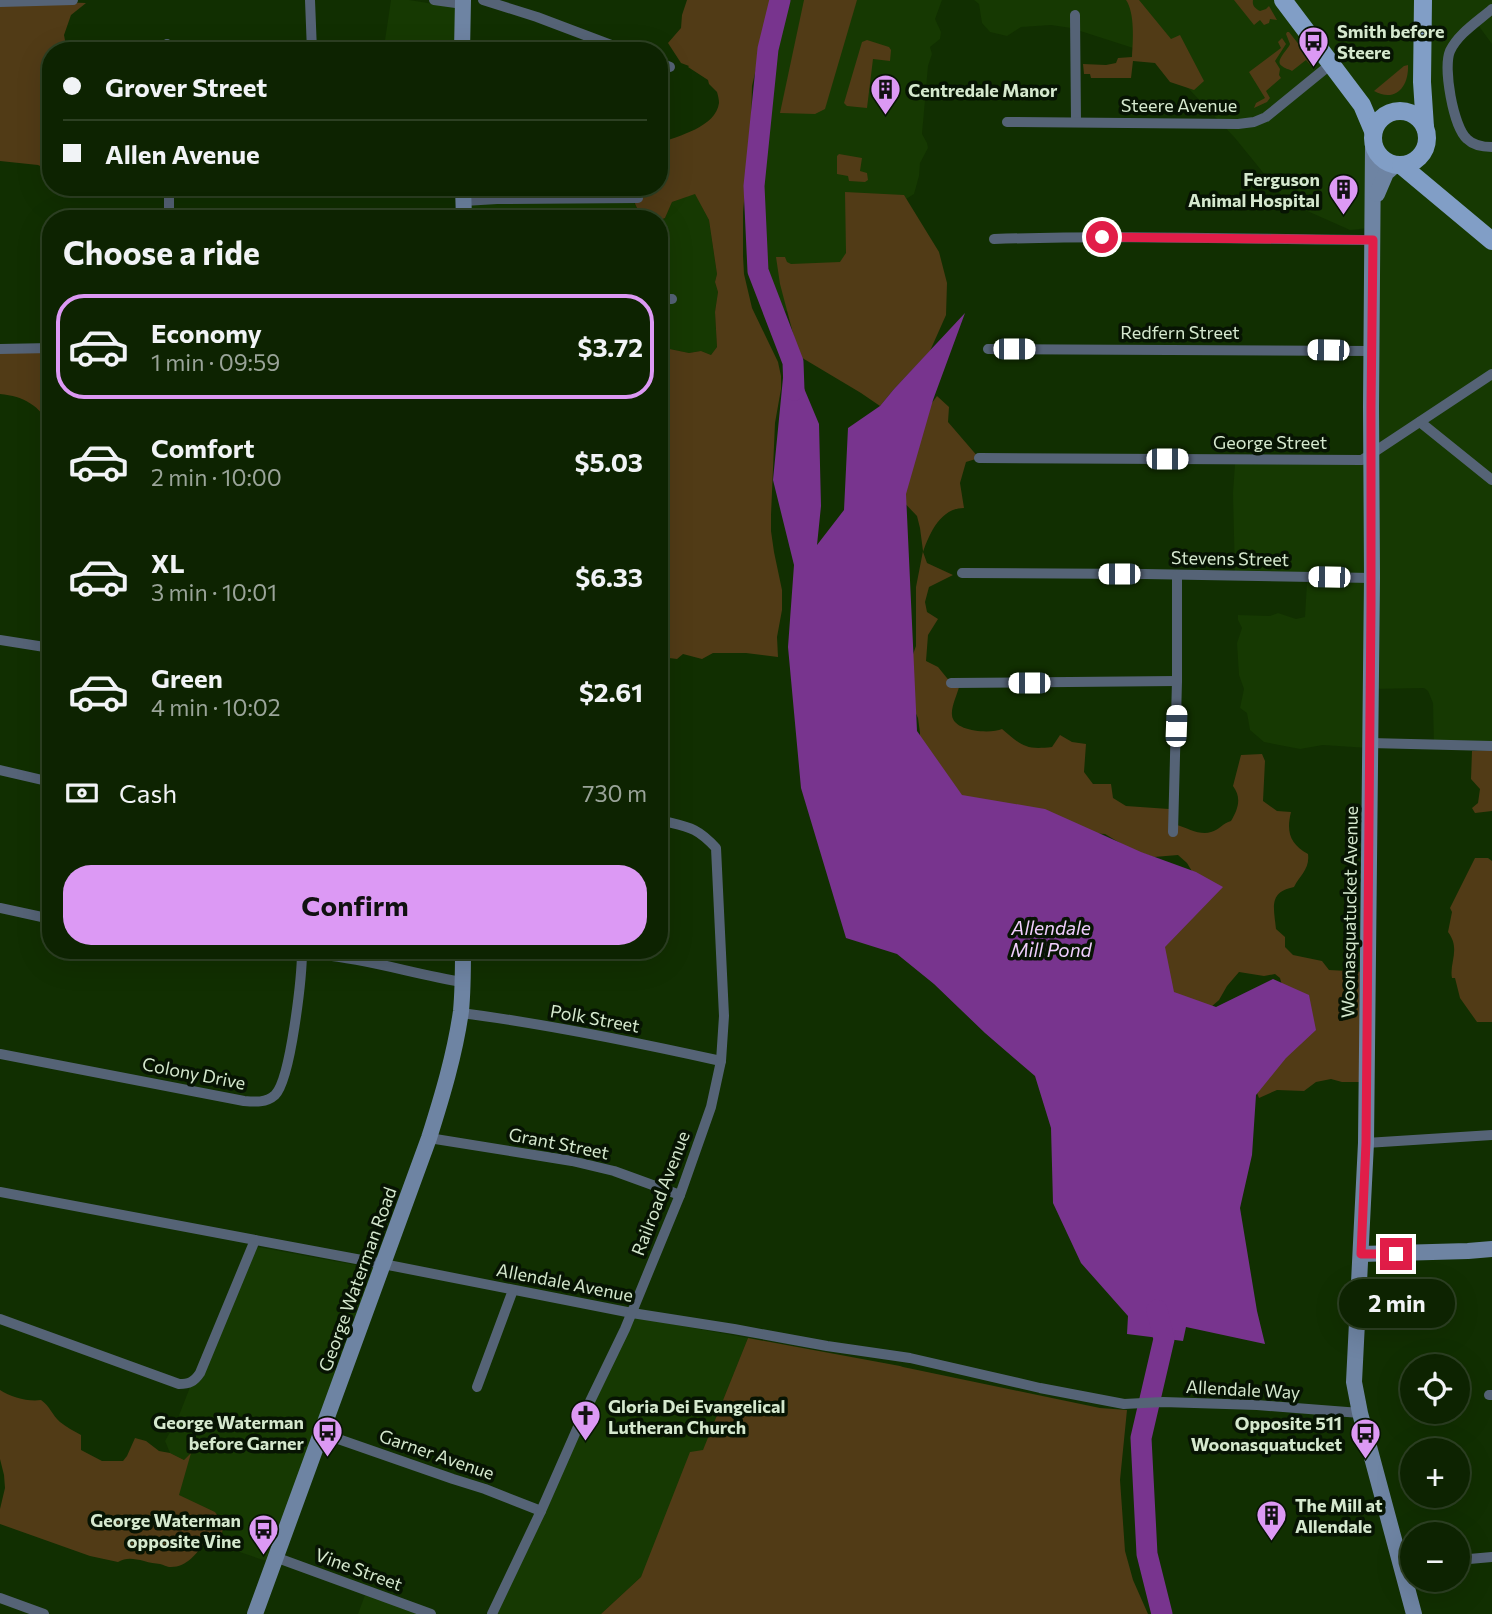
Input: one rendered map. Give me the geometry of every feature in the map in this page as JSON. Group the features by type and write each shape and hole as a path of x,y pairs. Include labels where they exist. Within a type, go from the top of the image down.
{"main road":[{"path":"1283,0 1362,105 1376,151 1384,160 1398,165 1492,241"},
{"path":"1423,0 1422,82 1426,147 1432,177 1457,211"},
{"path":"1373,138 1381,118 1394,111 1402,110 1416,116 1425,127"},
{"path":"1398,165 1408,164 1419,158 1426,147"}],"street":[{"path":"0,2 73,0"},
{"path":"310,0 312,42"},
{"path":"434,0 463,2 462,42"},
{"path":"483,0 603,42"},
{"path":"1488,147 1469,141 1462,134 1455,119 1448,65 1449,53 1456,42 1492,9"},
{"path":"1075,15 1076,122"},
{"name":"Steere Avenue","path":"1007,122 1254,122 1266,117 1331,64"},
{"name":"Woonasquatucket Avenue","path":"1373,138 1366,1143 1354,1382 1360,1413 1400,1544"},
{"name":"Woonasquatucket Avenue","path":"1374,203 1382,179 1398,165"},
{"path":"477,196 497,199 638,198"},
{"path":"994,239 1155,237 1373,240"},
{"path":"0,349 42,348"},
{"name":"Redfern Street","path":"988,349 1371,351"},
{"name":"George Street","path":"979,458 1362,460 1492,374"},
{"path":"1420,422 1492,480"},
{"name":"Stevens Street","path":"962,573 1372,578"},
{"path":"1172,832 1177,575"},
{"path":"0,640 42,647"},
{"path":"951,683 1177,681"},
{"path":"1370,743 1492,746"},
{"path":"0,769 42,780"},
{"name":"Railroad Avenue","path":"492,1614 632,1313 680,1195 710,1107 721,1061 724,1016 716,848 700,832 668,822"},
{"path":"0,908 42,917"},
{"name":"Colony Drive","path":"0,1054 244,1101 265,1100 273,1097 285,1074 300,986 302,959"},
{"path":"343,959 463,982"},
{"name":"George Waterman Road","path":"255,1614 429,1138 449,1074 461,1013 463,959"},
{"name":"Polk Street","path":"461,1013 648,1045 721,1061"},
{"path":"1366,1143 1492,1135"},
{"name":"Grant Street","path":"429,1138 594,1166 680,1195"},
{"name":"Allendale Avenue","path":"0,1192 632,1313 910,1358 1124,1404"},
{"path":"0,1319 179,1384 188,1384 200,1373 255,1240"},
{"path":"1361,1254 1492,1249"},
{"path":"477,1387 513,1290"},
{"name":"Allendale Way","path":"1124,1404 1243,1404 1360,1413"},
{"name":"Garner Avenue","path":"321,1433 541,1511"},
{"name":"Vine Street","path":"275,1557 431,1614"},
{"path":"1470,1559 1492,1557"},
{"name":"Woonasquatucket Avenue","path":"1411,1592 1414,1614"},
{"path":"0,1598 44,1614"}],"shaded area":[{"path":"0,0 86,3 71,15 64,35 65,42 42,42 42,167 0,161"},
{"path":"391,0 409,0 465,9 467,42 385,42"},
{"path":"687,0 772,0 752,86 743,212 743,256 752,308 778,362 781,376 775,423 771,515 774,552 782,590 782,610 777,637 778,657 713,653 702,659 683,654 677,659 668,657 668,349 689,353 701,351 711,355 717,347 717,274 709,220 695,194 672,202 668,211 639,210 634,196 668,196 668,140 704,124 716,111 719,103 717,92 708,80 681,63 668,43 681,28"},
{"path":"788,0 942,0 935,19 941,32 940,39 930,47 932,54 928,66 922,134 928,148 920,163 914,194 789,312 767,305 757,251 759,198 775,58"},
{"path":"804,0 857,0 825,109 815,114 780,113"},
{"path":"974,0 1492,0 1492,44 1478,25 1450,53 1459,130 1492,151 1492,750 1434,748 1433,703 1424,688 1371,689 1368,748 1323,745 1300,749 1264,742 1250,730 1247,713 1240,708 1244,689 1239,675 1237,643 1242,628 1238,615 1270,616 1278,613 1296,619 1305,617 1307,582 1235,577 1235,464 1370,459 1369,228 1350,230 1287,202 1235,138 1158,56 1071,28 1051,25 1021,27 1007,36 990,32 982,23 979,4"},
{"path":"1126,0 1139,0 1171,39 1180,35 1204,81 1194,90 1170,82 1155,63 1133,61 1131,78 1091,78 1090,74 1084,74 1083,64 1106,65 1116,63 1118,58 1132,57 1132,20"},
{"path":"1234,0 1253,0 1254,7 1260,11 1269,6 1277,20 1270,19 1269,23 1264,25 1260,20 1254,25"},
{"path":"1287,32 1315,65 1313,68 1306,60 1292,71 1280,64 1280,58 1290,44"},
{"path":"1282,38 1286,44 1275,61 1281,78 1266,91 1270,98 1267,102 1254,108 1256,103 1265,98 1249,72 1281,48 1278,42"},
{"path":"867,40 889,47 890,61 873,59 867,108 847,106 844,103 862,42"},
{"path":"1408,65 1406,80 1399,91 1388,95 1374,91 1404,66"},
{"path":"839,154 862,158 860,171 867,173 868,180 849,181 848,176 837,174"},
{"path":"845,192 904,195 939,252 947,283 946,315 930,351 880,406 799,356 780,284 776,257 785,257 791,264 840,262 846,253"},
{"path":"695,193 709,220 718,292 715,312 717,347 711,355 701,351 689,353 668,349 668,211 672,202"},
{"path":"463,196 538,196 634,203 638,210 462,210"},
{"path":"42,349 42,413 17,397 0,394 0,350"},
{"path":"937,396 949,407 948,422 979,458 966,462 960,483 964,508 949,512 937,522 923,552 927,563 953,575 929,587 925,602 927,612 938,619 928,635 926,661 938,667 951,683 959,687 952,708 954,721 973,730 1002,729 1019,743 1030,747 1052,747 1060,735 1072,742 1086,744 1084,772 1093,784 1111,784 1113,798 1126,806 1169,809 1177,825 1203,833 1216,830 1233,817 1238,799 1233,786 1241,755 1262,754 1265,761 1263,801 1277,811 1291,812 1289,831 1293,842 1308,854 1306,868 1294,887 1286,889 1276,897 1276,929 1285,937 1285,947 1293,955 1322,961 1329,970 1365,972 1362,1082 1331,1079 1316,1082 1304,1091 1277,1090 1259,1098 1257,1093 1283,989 1280,978 1275,974 1264,976 1239,972 1219,1000 1203,1014 1178,1011 1152,950 1196,878 1187,863 1178,855 1154,857 1130,849 1105,834 983,825 919,748 918,718 908,696 907,671 916,646 916,587 923,551 917,516 896,494 926,411"},
{"path":"1492,750 1492,811 1475,813 1472,808 1478,803 1480,789 1471,779 1472,751"},
{"path":"1475,858 1488,858 1492,861 1492,1022 1477,1022 1460,998 1455,978 1452,978 1454,944 1448,932 1452,912 1450,908"},
{"path":"253,1247 377,1269 272,1563 222,1546 220,1542 224,1524 215,1512 178,1495 190,1454 184,1460 170,1453 165,1441 178,1418"},
{"path":"633,1317 748,1338 703,1451 641,1577 601,1614 492,1614"},
{"path":"748,1338 900,1366 1100,1408 1127,1410 1120,1480 1125,1551 1133,1580 1148,1614 601,1614 641,1577 690,1452 703,1450"},
{"path":"0,1390 20,1398 41,1400 60,1422 81,1435 81,1450 102,1461 123,1461 135,1438 184,1460 191,1453 179,1495 215,1512 224,1524 220,1542 205,1542 187,1562 169,1567 134,1559 118,1562 90,1556 0,1524 5,1488 0,1459"},
{"path":"365,1595 421,1614 358,1614"}],"water":[{"name":"Allendale Mill Pond","path":"965,313 933,400 906,494 917,731 962,795 1045,809 1141,852 1196,872 1223,887 1165,947 1174,992 1216,1007 1273,979 1309,995 1316,1030 1286,1058 1256,1095 1252,1155 1240,1208 1265,1344 1186,1327 1183,1341 1127,1334 1128,1316 1081,1263 1053,1203 1051,1128 1035,1076 897,954 846,938 801,788 788,647 794,565 773,480 783,378 793,362 819,424 821,506 817,545 844,510 848,428 880,406"}],"waterway":[{"path":"780,0 768,49 754,186 758,271 793,362 794,390"},
{"path":"1157,1310 1164,1339 1141,1438 1147,1554 1162,1614"}],"place":[{"name":"Smith before Steere","path":"1314,68"},
{"name":"Centredale Manor","path":"885,117"},
{"name":"Ferguson Animal Hospital","path":"1343,216"},
{"name":"Gloria Dei Evangelical Lutheran Church","path":"585,1443"},
{"name":"George Waterman before Garner","path":"327,1459"},
{"name":"Opposite 511 Woonasquatucket","path":"1365,1460"},
{"name":"The Mill at Allendale","path":"1272,1542"},
{"name":"George Waterman opposite Vine","path":"264,1557"}],"route":[{"path":"1102,237 1373,240 1366,1143 1361,1254 1396,1254"}]}
